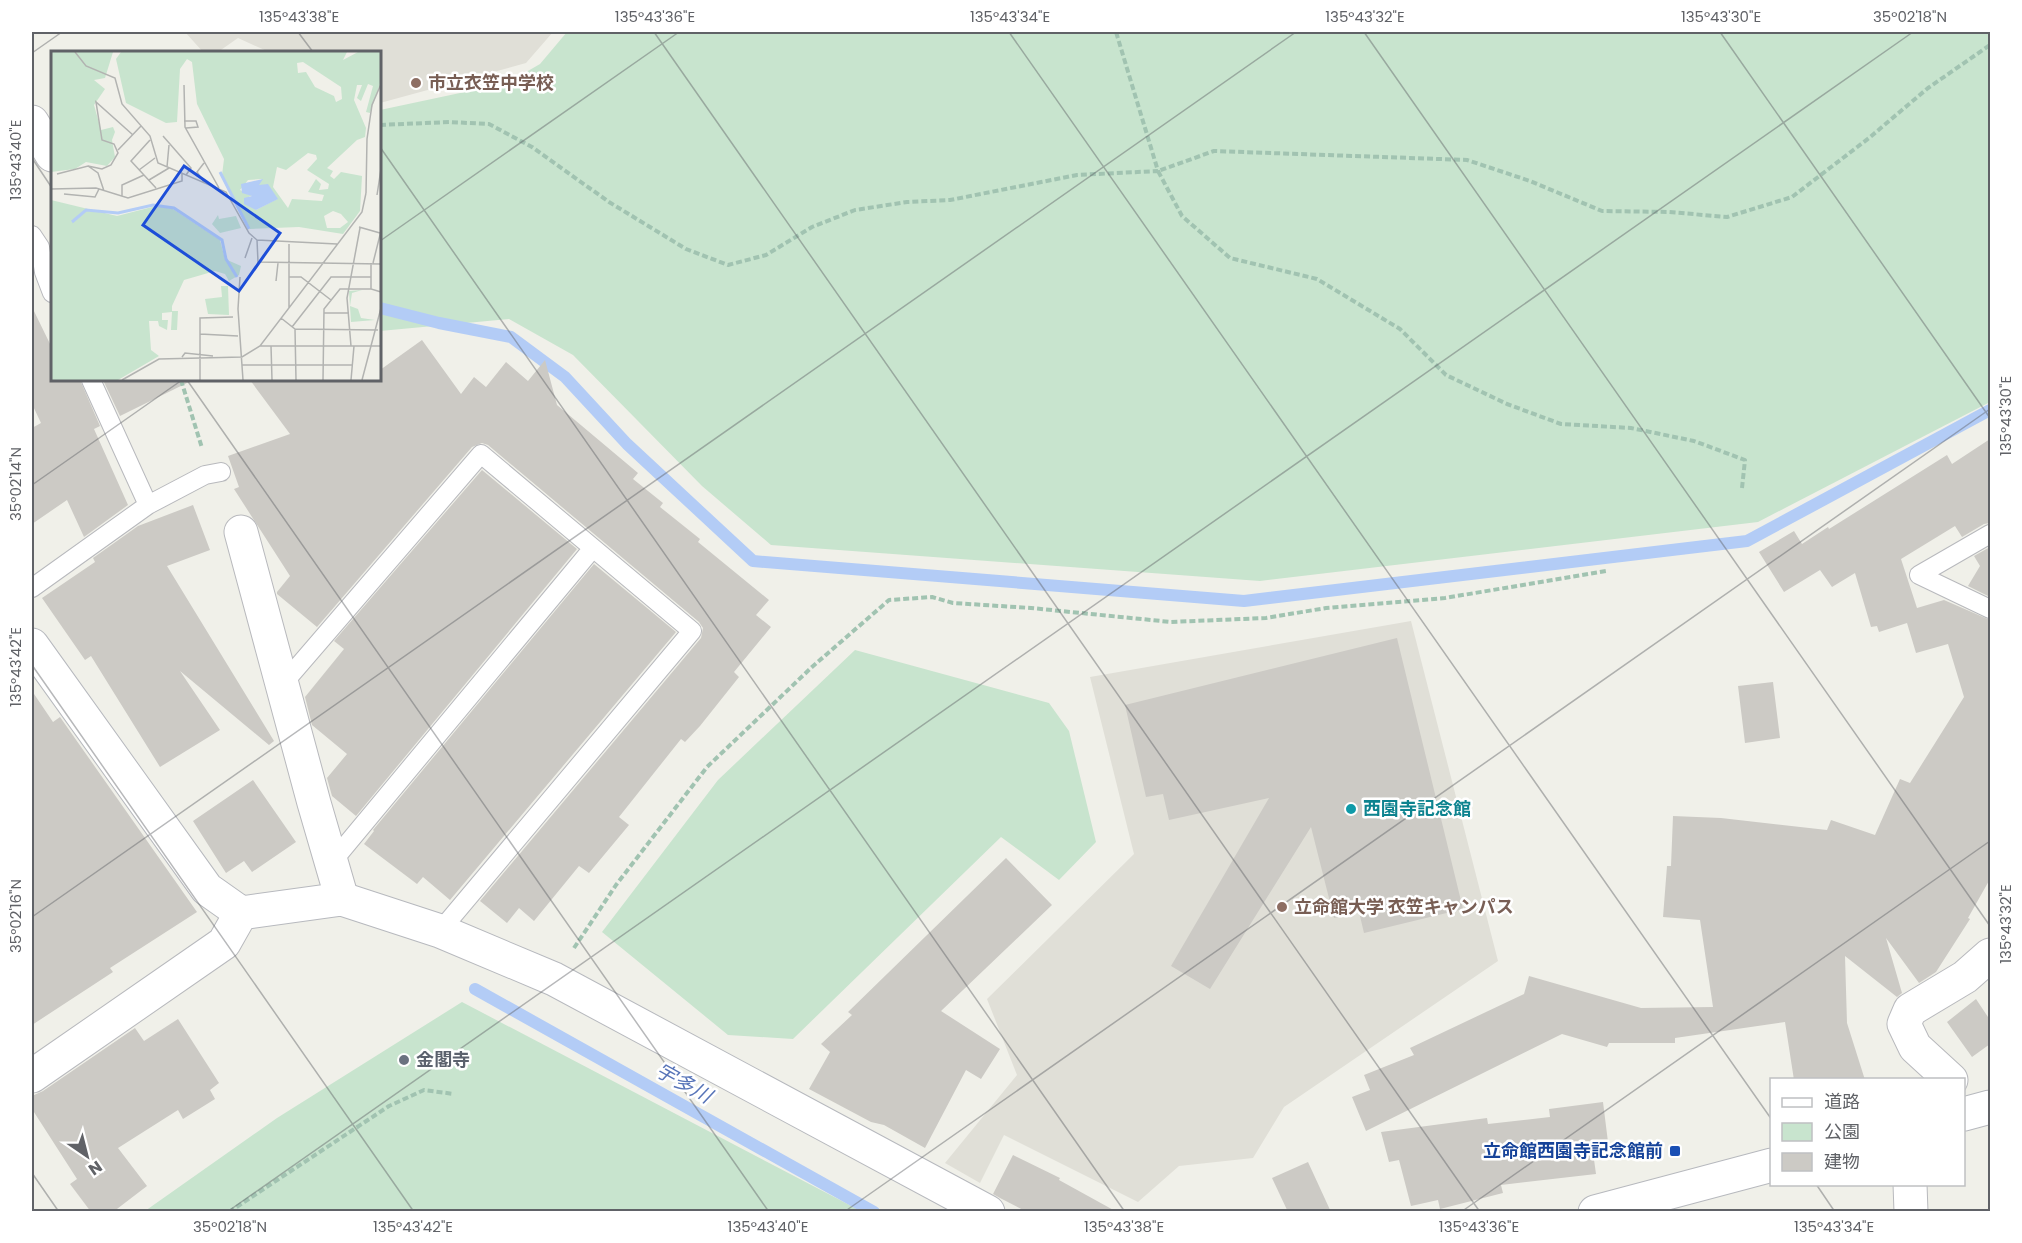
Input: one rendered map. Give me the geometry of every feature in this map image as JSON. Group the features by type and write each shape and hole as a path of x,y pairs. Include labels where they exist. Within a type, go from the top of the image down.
{"street":[{"path":"32,122 51,152"},
{"path":"241,532 342,899"},
{"path":"32,645 207,889 241,913 342,899 440,931 554,979 988,1212"},
{"path":"32,1076 224,943 241,913"},
{"path":"1949,1078 1915,1047 1904,1024 1910,1010 1965,977 1990,955"},
{"path":"1595,1212 1770,1167"},
{"path":"1910,1186 1911,1212"}],"lane":[{"path":"32,235 40,247 44,272 51,290"},
{"path":"91,381 148,505"},
{"path":"282,685 481,454 692,631 440,931"},
{"path":"32,588 148,505 215,473"},
{"path":"1990,534 1919,575 1990,609"},
{"path":"332,862 593,548"}],"path":[{"path":"1116,32 1158,171 1182,216 1230,258 1317,279 1400,329 1446,375 1507,404 1561,424 1631,428 1694,441 1745,460 1742,488"},
{"path":"381,125 449,122 489,124 532,147 609,202 686,249 728,265 766,255 812,227 855,210 907,202 950,200 1077,174 1158,171 1214,151 1467,160 1530,181 1602,211 1669,212 1726,217 1792,197 1869,138 1928,88 1990,45"},
{"path":"181,381 215,473"},
{"path":"554,979 616,885 707,766 812,667 889,600 932,597 953,603 1171,622 1266,618 1326,608 1445,598 1606,571"},
{"path":"229,1212 389,1106 424,1090 454,1094"}],"shaded area":[{"name":"市立衣笠中学校","path":"185,32 553,32 526,63 381,103 381,51 267,51 238,38 219,51 202,51"},
{"name":"立命館大学 衣笠キャンパス","path":"1411,621 1498,961 1284,1107 1253,1158 1179,1166 1138,1202 1004,1135 980,1183 945,1163 1017,1075 987,999 1134,854 1090,677"}],"green space":[{"path":"567,32 1990,32 1990,402 1758,522 1260,581 771,545 702,486 573,355 509,319 381,331 381,110 507,83 540,64"},
{"path":"855,650 1049,703 1069,731 1096,842 1059,880 1001,837 793,1039 728,1035 602,932 718,780"},
{"name":"金閣寺","path":"462,1002 861,1211 145,1211 277,1118"}],"building":[{"path":"32,307 51,346 51,381 80,381 100,426 94,429 128,505 84,537 67,500 32,524 32,428 41,423 32,404"},
{"path":"422,340 461,394 474,377 486,387 506,362 528,381 545,360 557,405 638,473 633,479 663,503 660,507 700,539 698,542 769,600 756,615 771,627 734,672 739,677 700,726 685,742 681,739 619,817 629,825 589,873 579,866 534,921 519,908 507,923 480,901 701,638 703,628 699,622 488,445 482,443 472,447 317,627 277,594 290,576 234,489 239,487 228,456 290,434 251,381 381,381 381,369"},
{"path":"103,381 191,381 120,416"},
{"path":"1990,439 1990,523 1962,537 1955,526 1901,559 1917,608 1944,600 1990,620 1990,879 1968,918 1970,919 1936,972 1919,983 1886,938 1902,993 1897,997 1845,956 1847,1023 1864,1078 1794,1078 1785,1022 1675,1038 1675,1043 1609,1043 1607,1047 1562,1034 1366,1131 1352,1097 1370,1090 1364,1075 1414,1055 1410,1048 1524,994 1529,976 1641,1008 1713,1007 1700,920 1663,917 1667,866 1671,866 1673,816 1721,818 1827,830 1831,820 1875,835 1900,779 1910,783 1964,697 1948,644 1916,653 1907,623 1879,632 1877,626 1871,627 1855,573 1832,587 1820,570 1784,592 1759,552 1794,531 1802,544 1947,455 1952,464"},
{"path":"482,470 577,549 356,816 332,796 327,778 347,754 312,725 305,697 344,649 334,641"},
{"path":"193,505 210,550 167,566 274,741 269,745 180,671 220,730 160,767 91,656 85,660 42,598 95,562 93,558 138,526"},
{"path":"1990,547 1990,597 1968,586 1980,566 1974,556"},
{"path":"594,564 676,632 450,900 423,877 417,884 364,844 373,830"},
{"name":"西園寺記念館","path":"1397,638 1463,909 1364,933 1359,912 1334,918 1311,827 1210,989 1171,966 1269,798 1169,820 1163,794 1146,797 1125,705"},
{"path":"1773,682 1780,738 1745,743 1738,686"},
{"path":"32,691 53,722 60,717 197,912 110,968 113,972 32,1025"},
{"path":"253,780 296,842 252,872 244,861 226,873 193,821"},
{"path":"1006,858 1052,905 941,1011 1000,1049 981,1079 966,1070 925,1148 884,1125 871,1122 809,1089 830,1052 821,1044 852,1015 848,1012"},
{"path":"1976,999 1990,1020 1990,1044 1972,1057 1947,1022"},
{"path":"178,1019 219,1083 210,1090 215,1099 183,1119 178,1110 118,1148 147,1186 113,1212 91,1212 70,1184 77,1179 32,1109 32,1096 43,1091 135,1028 144,1041"},
{"path":"1603,1102 1608,1142 1592,1145 1596,1174 1501,1185 1503,1193 1440,1209 1438,1200 1411,1206 1399,1160 1389,1162 1381,1132 1487,1118 1488,1124 1550,1117 1549,1109"},
{"path":"1013,1155 1060,1178 1059,1180 1117,1212 1027,1212 1000,1198 993,1194"},
{"path":"1308,1162 1331,1212 1288,1212 1272,1178"}],"waterway":[{"path":"381,308 439,323 511,337 565,377 627,444 753,561 1244,601 1747,541 1990,410"},
{"name":"宇多川","path":"475,989 874,1212"}],"place":[{"name":"市立衣笠中学校","path":"416,83"},
{"name":"西園寺記念館","path":"1351,809"},
{"name":"立命館大学 衣笠キャンパス","path":"1282,907"},
{"name":"金閣寺","path":"404,1060"},
{"name":"立命館西園寺記念館前","path":"1675,1151"}]}
